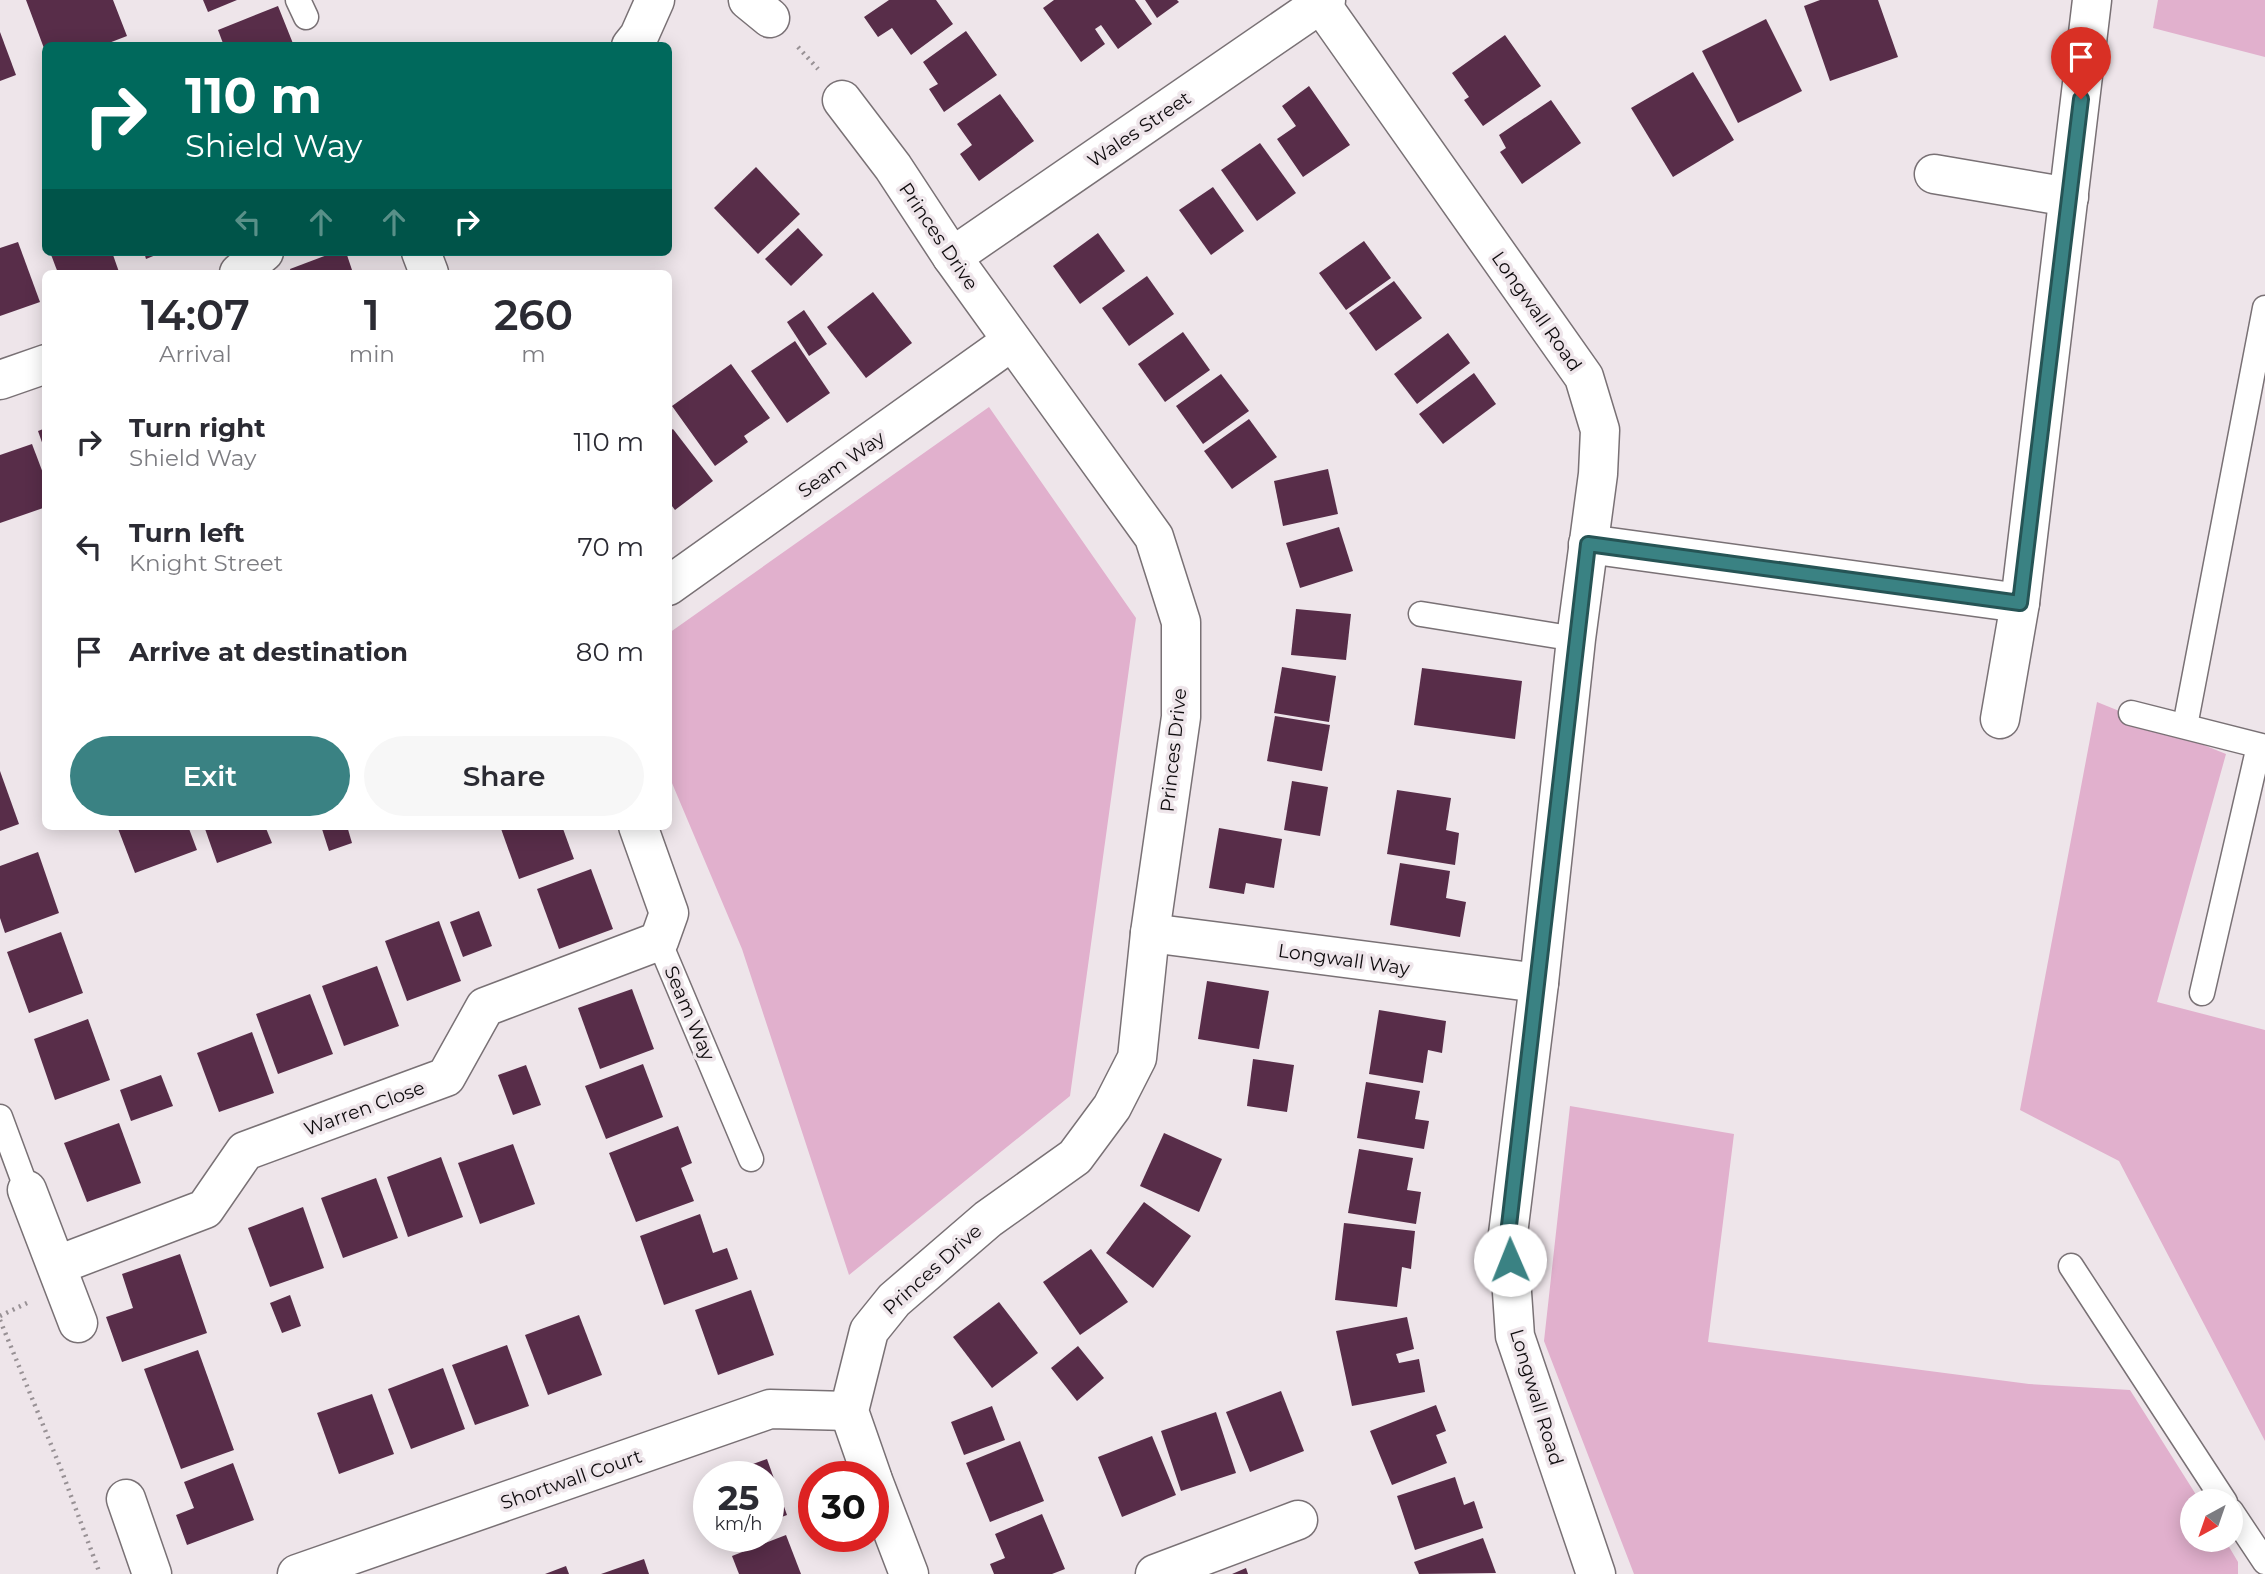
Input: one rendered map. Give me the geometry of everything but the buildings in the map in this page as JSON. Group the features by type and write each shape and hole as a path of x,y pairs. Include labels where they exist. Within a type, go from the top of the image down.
{"street":[{"path":"634,42 655,0"},
{"path":"2000,719 2020,603 2092,0"},
{"name":"Wales Street","path":"952,257 1324,2"},
{"name":"Longwall Road","path":"1324,2 1584,377 1600,430 1598,474 1576,639 1539,983 1508,1234 1515,1336 1596,1574"},
{"name":"Princes Drive","path":"842,100 893,167 952,257 1154,537 1181,622 1181,717 1150,933 1137,1058 1112,1107 1075,1157 988,1219 894,1300 869,1331 849,1411"},
{"path":"1934,174 2068,197"},
{"path":"243,270 259,256"},
{"name":"Seam Way","path":"672,583 1012,341"},
{"path":"0,380 42,365"},
{"path":"1588,544 2020,603"},
{"name":"Seam Way","path":"639,830 669,913 659,940"},
{"name":"Longwall Way","path":"1150,933 1539,983"},
{"name":"Warren Close","path":"58,1265 205,1209 245,1152 446,1077 485,1007 659,940"},
{"path":"27,1190 58,1265 78,1324"},
{"name":"Shortwall Court","path":"298,1574 770,1409 849,1411"},
{"path":"849,1411 867,1461"},
{"path":"126,1499 152,1574"},
{"path":"1155,1574 1298,1520"},
{"path":"889,1521 909,1574"}],"lane":[{"path":"2185,726 2265,308"},
{"path":"1421,614 1576,639"},
{"path":"2131,713 2262,746 2202,993"},
{"name":"Seam Way","path":"659,940 751,1159"},
{"path":"0,1117 27,1190"},
{"path":"2071,1266 2217,1489"},
{"path":"2244,1530 2265,1562"}],"path":[{"path":"759,9 817,68 842,100"},
{"path":"0,1320 61,1469 100,1574"}],"shaded area":[{"path":"2158,0 2265,0 2265,57 2153,28"},
{"path":"989,407 1136,618 1070,1096 849,1275 742,949 672,783 672,631"},
{"path":"2097,702 2226,754 2157,1002 2265,1030 2265,1441 2119,1161 2020,1110"},
{"path":"1570,1106 1734,1134 1708,1342 2029,1384 2130,1390 2192,1489 2180,1489 2180,1552 2232,1552 2238,1562 2238,1574 1634,1574 1544,1341"}],"route":[{"path":"1510,1260 1508,1234 1588,544 2020,603 2081,99"}]}
